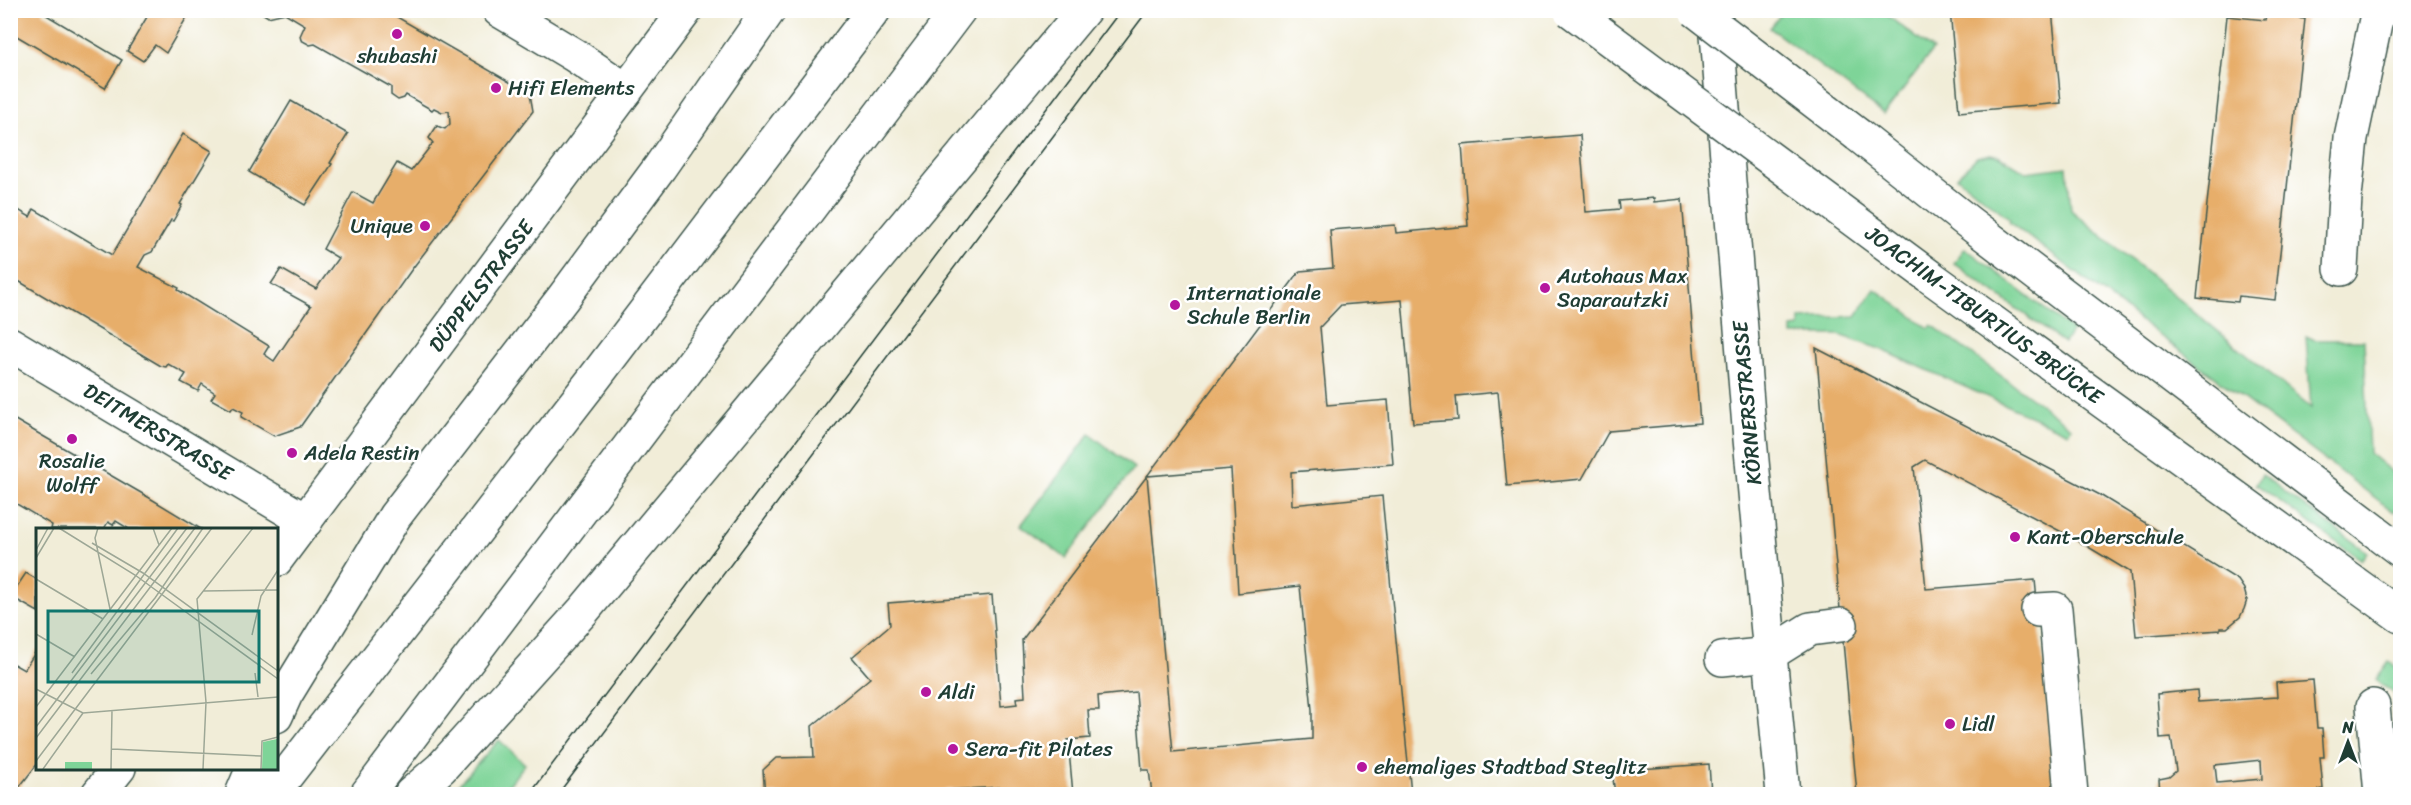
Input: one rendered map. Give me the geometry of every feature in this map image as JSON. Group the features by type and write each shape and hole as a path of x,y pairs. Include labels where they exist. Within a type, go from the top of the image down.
{"main road":[{"path":"499,10 574,55 626,90"},
{"name":"DÜPPELSTRASSE","path":"278,557 686,10"},
{"path":"278,712 286,694 395,516 563,298 660,167 769,10"},
{"path":"272,795 586,389 874,10"},
{"path":"367,795 960,10"},
{"path":"411,795 441,768 584,611 1084,10"},
{"name":"JOACHIM-TIBURTIUS-BRÜCKE","path":"1570,10 1929,276 2400,616"},
{"path":"1695,10 1968,222 2400,550"},
{"name":"KÖRNERSTRASSE","path":"1715,10 1736,284 1783,795"},
{"path":"2341,269 2351,138 2378,10"},
{"name":"DEITMERSTRASSE","path":"10,344 306,521"},
{"path":"2038,610 2055,609 2071,795"},
{"path":"1722,659 1770,654 1810,629 1841,625"},
{"path":"2373,706 2381,795"},
{"path":"98,795 118,769"},
{"path":"242,795 254,769"}],"green space":[{"path":"1783,11 1881,11 1933,50 1884,114 1770,28"},
{"path":"1991,154 2000,156 2026,172 2067,167 2071,210 2311,408 2306,336 2315,340 2364,340 2369,453 2400,479 2400,503 2394,512 2009,222 2010,219 1957,177 1977,157"},
{"path":"1965,248 2072,330 2064,343 1954,263"},
{"path":"1875,289 1929,328 1932,325 2071,427 2068,433 1880,349 1839,335 1792,335 1792,328 1800,327 1800,319 1856,316"},
{"path":"1090,434 1134,468 1066,558 1021,525"},
{"path":"2262,475 2367,552 2361,560 2256,484"},
{"path":"2389,662 2400,670 2400,697 2376,680"},
{"path":"499,740 525,764 502,794 450,794"}],"building":[{"path":"10,10 45,10 43,13 122,60 105,88 10,32"},
{"path":"151,10 191,10 166,53 155,45 143,61 127,51"},
{"path":"257,10 385,10 530,94 533,111 412,269 300,427 274,436 241,417 243,412 233,407 231,410 211,399 215,393 202,384 198,391 181,382 186,374 168,364 166,367 161,366 10,276 10,205 30,217 34,209 112,255 183,134 212,151 180,204 182,205 173,221 171,220 152,252 145,255 138,267 179,288 178,290 269,346 264,354 274,361 311,306 271,284 281,269 316,289 338,258 323,249 353,192 373,203 397,163 411,171 433,143 429,138 437,126 445,129 450,124 449,111 442,112 434,108 432,110 406,95 398,100 391,95 391,87 315,44 310,45 301,40 300,36 305,25 285,13 268,17"},
{"path":"1950,10 2052,10 2061,103 1959,112"},
{"path":"2266,15 2305,19 2275,300 2239,296 2238,302 2197,298 2227,16 2265,20"},
{"path":"291,101 348,134 330,163 332,164 305,205 249,172"},
{"path":"1580,135 1586,212 1620,209 1619,201 1654,198 1654,202 1682,199 1700,423 1609,431 1582,479 1507,486 1498,392 1456,396 1458,420 1413,423 1402,300 1341,305 1320,327 1327,405 1388,400 1393,464 1291,472 1292,505 1382,496 1411,794 1152,794 1149,770 1142,770 1136,692 1098,696 1099,710 1088,710 1090,738 1068,740 1073,794 1003,794 1002,787 908,792 908,794 765,794 763,770 776,758 814,757 812,726 870,678 852,657 890,625 888,603 992,595 1001,706 1017,704 1016,698 1025,697 1022,640 1300,271 1333,268 1330,230 1395,225 1396,233 1468,226 1462,145","holes":["1231,469 1238,593 1300,586 1312,710 1312,739 1173,752 1147,476"]},
{"path":"1816,348 2100,495 2238,580 2244,589 2247,600 2244,609 2240,617 2227,628 2136,636 2130,572 2075,539 1925,460 1914,467 1926,589 2035,580 2056,794 1857,794"},
{"path":"10,417 199,528 127,528 116,521 113,525 108,522 105,528 51,528 52,525 10,500"},
{"path":"26,573 36,579 36,611 15,599 16,588"},
{"path":"36,651 36,766 14,794 10,794 10,662 24,670"},
{"path":"2313,680 2317,728 2322,728 2324,757 2320,757 2323,789 2319,790 2320,794 2160,794 2159,779 2169,777 2176,771 2171,737 2160,738 2157,694 2197,690 2198,702 2277,697 2276,683","holes":["2261,760 2262,779 2217,783 2215,765"]},
{"path":"1709,764 1711,794 1615,794 1612,771"}],"tram line":[{"path":"530,794 1121,10"},
{"path":"558,794 1148,10"}],"place":[{"name":"shubashi","path":"397,34"},
{"name":"Hifi Elements","path":"496,88"},
{"name":"Unique","path":"425,226"},
{"name":"Autohaus Max Saparautzki","path":"1545,288"},
{"name":"Internationale Schule Berlin","path":"1175,305"},
{"name":"Rosalie Wolff","path":"72,439"},
{"name":"Adela Restin","path":"292,453"},
{"name":"Kant-Oberschule","path":"2015,537"},
{"name":"Aldi","path":"926,692"},
{"name":"Lidl","path":"1950,724"},
{"name":"Sera-fit Pilates","path":"953,749"},
{"name":"ehemaliges Stadtbad Steglitz","path":"1362,767"}]}
